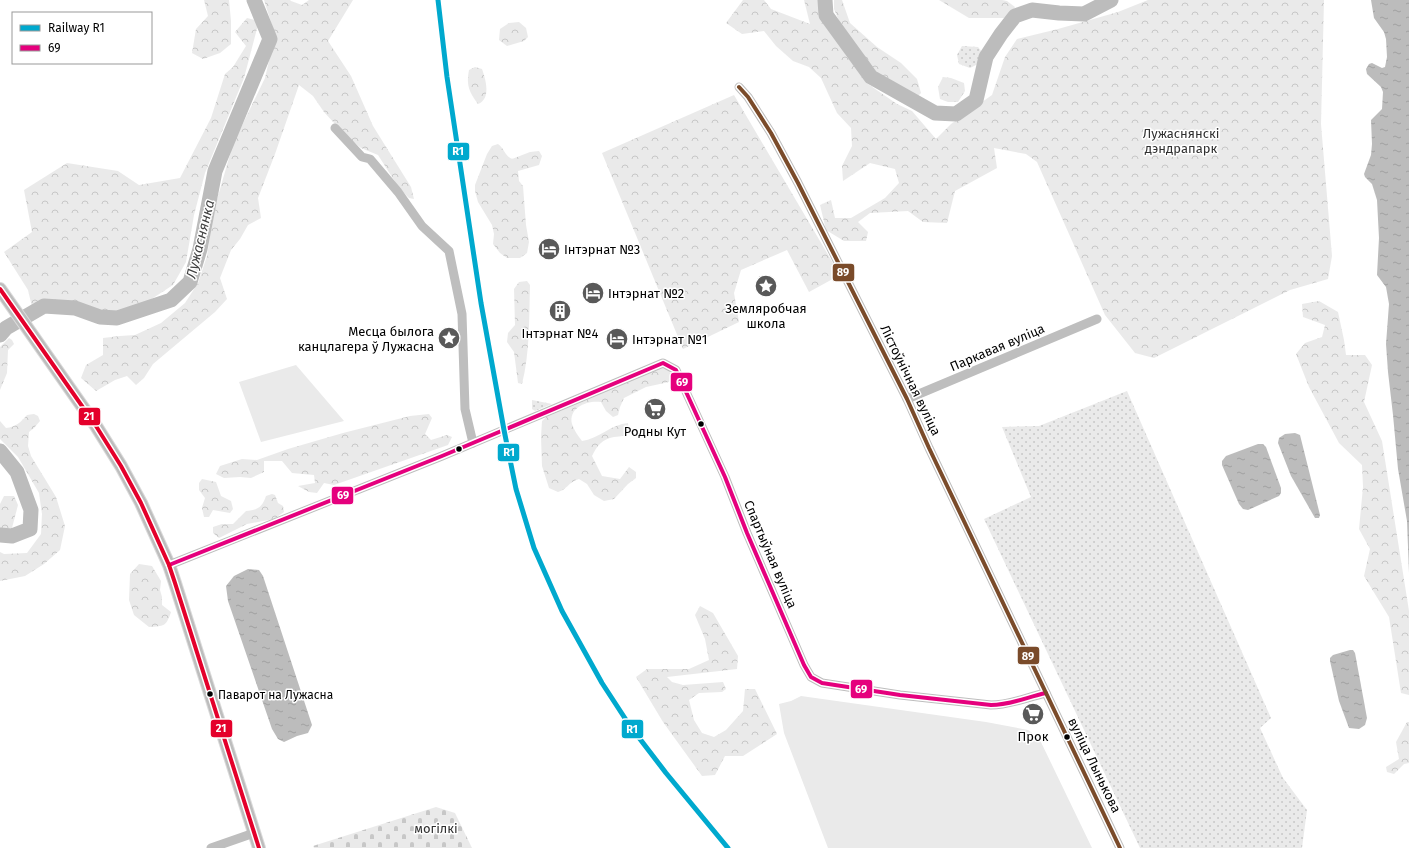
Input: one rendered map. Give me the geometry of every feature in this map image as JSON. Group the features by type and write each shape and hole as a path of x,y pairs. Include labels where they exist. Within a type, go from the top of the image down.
{"main road":[{"path":"0,290 96,426 121,466 141,503 169,565 259,848"}],"street":[{"name":"Лістоўнічная вуліца","path":"738,87 748,97 772,133 844,272 907,399 1046,693"},
{"path":"169,565 473,443 465,409 462,314 448,251 422,226 398,192 370,159 362,157 335,128"},
{"name":"Паркавая вуліца","path":"907,399 1097,319"},
{"name":"Спартыўная вуліца","path":"473,443 663,363 676,370 725,477 804,665 811,676 822,683 852,688 991,705 1013,703 1030,696 1046,693"},
{"name":"вуліца Лынькова","path":"1046,693 1120,848"},
{"path":"211,848 254,833"}],"green space":[{"path":"204,0 229,0 231,44 220,53 203,59 192,53 196,29 208,16"},
{"path":"264,0 290,0 302,5 309,0 353,0 328,41 351,76 373,126 411,187 414,199 409,198 399,188 378,155 361,148 346,136 324,112 313,96 299,85 258,198 261,218 248,225 240,239 231,250 220,278 227,299 215,312 153,364 144,378 136,385 127,376 115,380 96,391 81,378 86,365 103,355 103,338 135,335 161,323 185,303 198,283 207,256 214,210 233,144 265,78 275,35"},
{"name":"Лужаснянскі дэндрапарк","path":"743,0 764,0 771,9 810,24 804,0 821,0 824,21 846,55 868,84 897,104 912,111 936,139 951,124 992,95 1005,57 1017,39 1118,12 1148,0 1324,0 1321,124 1332,256 1328,279 1290,290 1154,358 1135,353 1105,315 1037,162 1026,154 994,148 997,168 955,191 947,223 923,222 908,211 870,213 858,222 868,232 866,241 844,241 826,230 820,205 831,200 835,218 851,218 885,198 899,183 895,169 870,163 843,181 842,166 852,146 851,128 837,113 821,78 809,67 793,61 776,46 764,31 742,34 726,23"},
{"path":"834,0 842,0 850,23 877,47 901,63 917,79 921,93 918,96 885,81 859,53 844,33 834,9"},
{"path":"939,0 1002,0 1007,1 1015,7 1012,13 1004,18 969,18"},
{"path":"247,18 259,21 244,78 205,173 194,215 186,262 173,285 127,315 94,313 65,305 52,304 32,307 28,290 4,252 32,232 24,190 67,163 118,171 139,185 180,178 211,118 225,74 233,67 246,46 235,32"},
{"path":"519,22 526,28 528,37 524,41 507,46 499,40 500,29 509,23"},
{"path":"962,46 978,47 982,52 978,64 970,68 959,64 957,55"},
{"path":"475,67 482,69 486,89 485,98 478,104 470,92 468,84 469,70"},
{"path":"943,77 951,78 964,83 965,91 958,102 948,102 940,99 938,87"},
{"path":"734,95 840,275 809,292 787,250 741,270 734,293 739,322 683,349 602,153"},
{"path":"498,144 512,159 530,152 539,151 542,156 539,165 518,171 519,181 523,186 529,242 527,253 520,258 507,258 500,253 493,244 494,234 492,225 478,202 475,191 475,185 487,154 492,146"},
{"path":"527,281 530,285 529,335 525,372 522,384 518,383 514,352 507,342 508,333 515,325 514,289 519,282"},
{"path":"1319,301 1338,312 1346,355 1365,355 1372,365 1364,402 1382,441 1409,611 1409,695 1401,693 1389,617 1364,576 1370,549 1359,529 1363,487 1362,465 1339,443 1309,387 1296,354 1305,343 1322,337 1325,325 1303,317 1302,304"},
{"path":"9,338 14,344 8,350 7,373 0,390 0,347"},
{"path":"296,365 344,421 261,442 239,382"},
{"path":"661,368 668,369 673,378 669,382 646,387 624,398 618,415 613,417 606,411 601,402 590,402 580,406 573,413 572,424 582,441 588,440 616,426 628,423 629,431 627,433 622,436 603,441 592,456 602,476 620,479 629,467 636,472 636,478 614,499 604,501 594,495 587,484 579,479 558,492 549,488 542,466 542,421 551,413"},
{"path":"1127,391 1271,718 1260,728 1283,778 1307,810 1302,848 1140,848 984,519 1031,497 1002,427 1039,426"},
{"path":"532,400 552,404 535,411 532,409"},
{"path":"34,414 38,416 40,421 29,432 28,446 31,456 56,497 65,526 60,550 44,564 25,576 0,581 0,552 4,554 27,553 41,534 42,514 39,493 18,457 0,439 0,421 6,428 13,427 27,415"},
{"path":"429,414 432,418 425,434 431,440 447,435 452,437 448,445 334,485 324,483 317,493 309,492 298,486 315,483 314,475 292,473 282,461 264,461 264,472 251,478 224,478 216,474 220,466 242,459 257,460 288,449 343,433 410,416"},
{"path":"202,479 216,482 221,496 231,501 233,509 230,513 213,510 209,517 204,517 202,508 205,498 199,490 199,483"},
{"path":"272,494 275,495 278,503 283,506 284,512 274,519 247,524 219,538 213,533 213,527 222,524 233,524 246,511 259,508 266,496"},
{"path":"4,496 14,496 18,505 12,528 4,531 0,530 0,504"},
{"path":"139,564 152,566 161,581 160,590 162,605 171,612 168,621 164,625 149,627 134,615 129,600 130,574"},
{"path":"700,606 713,613 738,656 737,669 667,677 672,682 683,685 723,682 726,689 722,692 699,693 689,700 694,720 702,733 714,737 726,730 743,711 745,689 755,689 777,734 743,756 725,756 715,775 702,776 663,722 636,677 647,669 689,669 709,660 705,639 695,615"},
{"path":"801,696 986,722 1028,730 1039,738 1092,848 828,848 784,733 779,704 791,701"},
{"path":"1407,722 1409,722 1409,763 1404,764 1394,774 1387,772 1386,767 1399,759 1396,742"},
{"name":"могілкі","path":"436,807 455,813 472,848 314,848 313,846"}],"water":[{"path":"1371,0 1409,0 1409,573 1407,521 1398,469 1388,372 1386,344 1389,304 1386,287 1377,275 1379,238 1377,200 1372,184 1364,174 1371,155 1371,120 1382,109 1383,92 1381,87 1367,74 1366,69 1369,64 1372,63 1382,68 1385,67 1387,57 1386,39 1384,32 1374,18"},
{"path":"1295,433 1300,435 1320,515 1319,518 1315,518 1291,476 1278,443 1279,438 1285,434"},
{"path":"1258,444 1263,444 1266,447 1281,488 1281,493 1279,496 1248,510 1243,509 1239,504 1222,465 1222,461 1226,456"},
{"path":"248,569 259,570 263,576 312,725 308,733 284,742 278,739 272,729 228,601 226,586 234,576"},
{"path":"1353,650 1355,653 1367,718 1365,725 1359,729 1349,728 1339,701 1330,661 1330,658 1333,655"}],"waterway":[{"name":"Лужаснянка","path":"0,335 6,328 44,306 75,308 100,317 117,318 171,300 190,282 200,249 215,171 270,39 254,0"},
{"name":"Лужаснянка","path":"825,0 826,15 871,77 935,113 956,114 976,100 986,57 1015,16 1032,10 1084,14 1111,0"},
{"name":"Лужаснянка","path":"0,451 17,472 31,510 30,529 12,536 0,535"}],"rail line":[{"name":"R1","path":"438,0 447,77 481,303 516,489 534,548 562,611 602,683 630,726 666,773 728,848"}],"transit line":[{"name":"89","path":"739,87 748,97 771,133 798,183 907,399 1120,848"},
{"name":"21","path":"0,289 96,426 121,466 141,503 169,565 259,848"},
{"name":"69","path":"169,565 442,456 663,363 676,370 725,477 747,533 804,665 811,677 822,683 900,695 991,705 1012,702 1046,693"}],"place":[{"name":"Інтэрнат №3","path":"549,249"},
{"name":"Земляробчая школа","path":"766,286"},
{"name":"Інтэрнат №2","path":"593,293"},
{"name":"Інтэрнат №4","path":"560,311"},
{"name":"Месца былога канцлагера ў Лужасна","path":"449,338"},
{"name":"Інтэрнат №1","path":"617,339"},
{"name":"Родны Кут","path":"655,409"},
{"name":"Паварот на Лужасна","path":"210,694"},
{"name":"Прок","path":"1033,714"}]}
